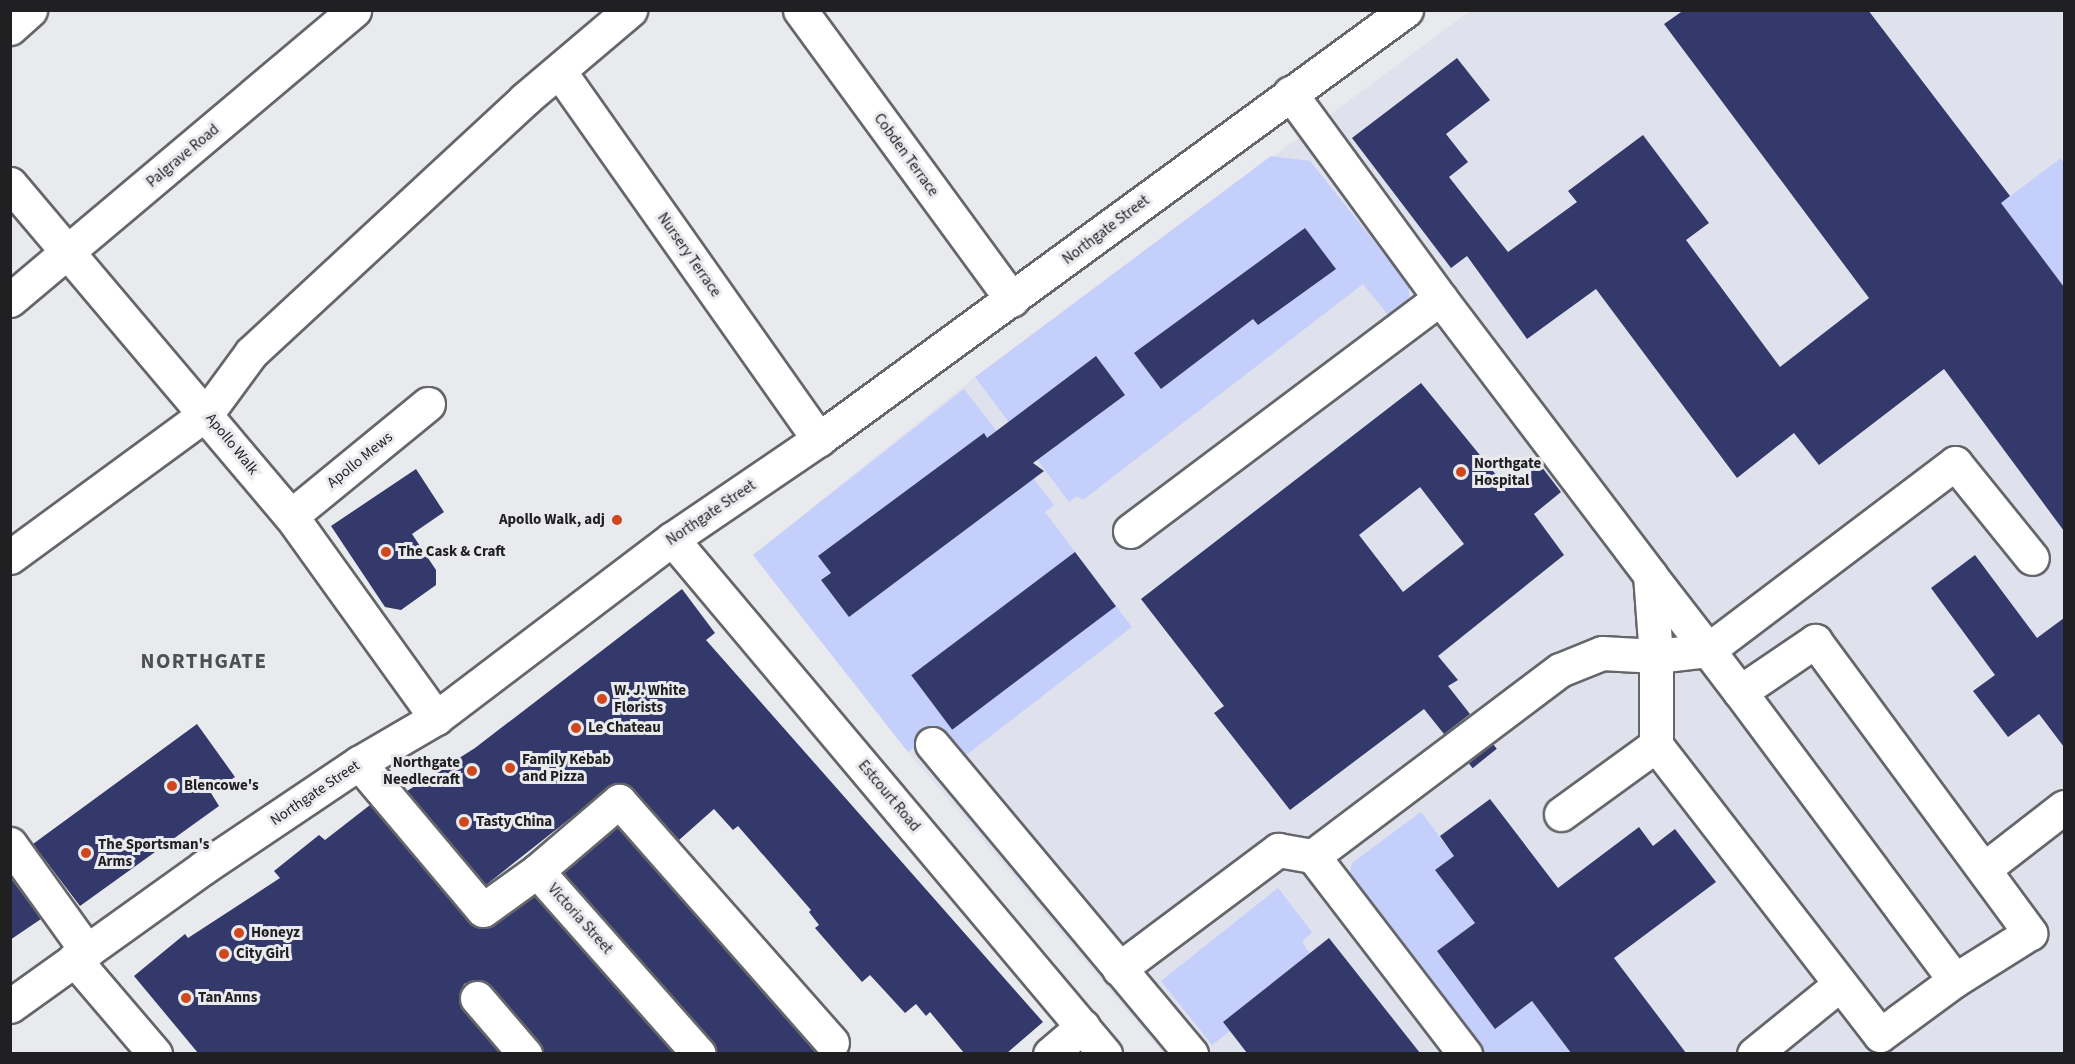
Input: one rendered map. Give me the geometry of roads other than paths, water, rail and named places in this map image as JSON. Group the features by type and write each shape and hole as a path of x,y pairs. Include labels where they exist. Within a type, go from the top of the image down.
{"street":[{"path":"10,28 30,10"},
{"name":"Palgrave Road","path":"10,300 69,253 354,10"},
{"name":"Cobden Terrace","path":"800,10 1012,300"},
{"name":"Northgate Street","path":"10,1006 359,763 436,718 672,539 819,440 1406,10"},
{"path":"10,557 207,413 251,353 558,71 626,12"},
{"name":"Nursery Terrace","path":"558,71 819,440"},
{"path":"1290,93 1440,298 1740,692 1955,980"},
{"name":"Apollo Walk","path":"10,184 207,413 291,516 436,718"},
{"path":"1130,531 1440,298"},
{"name":"Apollo Mews","path":"291,516 428,404"},
{"path":"1313,856 1560,670 1602,652 1656,656 1708,650 1955,463 2032,558"},
{"name":"Estcourt Road","path":"672,539 1105,1053"},
{"path":"1650,575 1656,656 1656,745 1880,1035 1955,980 2030,933 1815,641 1740,692"},
{"path":"932,744 1191,1053"},
{"path":"1561,814 1656,745"},
{"name":"Victoria Street","path":"359,763 483,910 537,871 699,1053"},
{"path":"537,871 619,801 832,1044"},
{"path":"1984,869 2064,807"},
{"path":"10,844 81,955 155,1053"},
{"path":"1119,969 1278,850 1313,856 1465,1053"},
{"path":"1754,1053 1840,984"},
{"path":"477,998 525,1053"},
{"path":"1050,1053 1083,1026"}],"place":[{"name":"Northgate Hospital","path":"1461,472"},
{"name":"Apollo Walk, adj","path":"617,520"},
{"name":"The Cask & Craft","path":"386,552"},
{"name":"W. J. White Florists","path":"602,699"},
{"name":"Le Chateau","path":"576,728"},
{"name":"Family Kebab and Pizza","path":"510,768"},
{"name":"Northgate Needlecraft","path":"472,771"},
{"name":"Blencowe's","path":"172,786"},
{"name":"Tasty China","path":"464,822"},
{"name":"The Sportsman's Arms","path":"86,853"},
{"name":"Honeyz","path":"239,933"},
{"name":"City Girl","path":"224,954"},
{"name":"Tan Anns","path":"186,998"}],"district":[{"name":"NORTHGATE","path":"204,661"}]}
